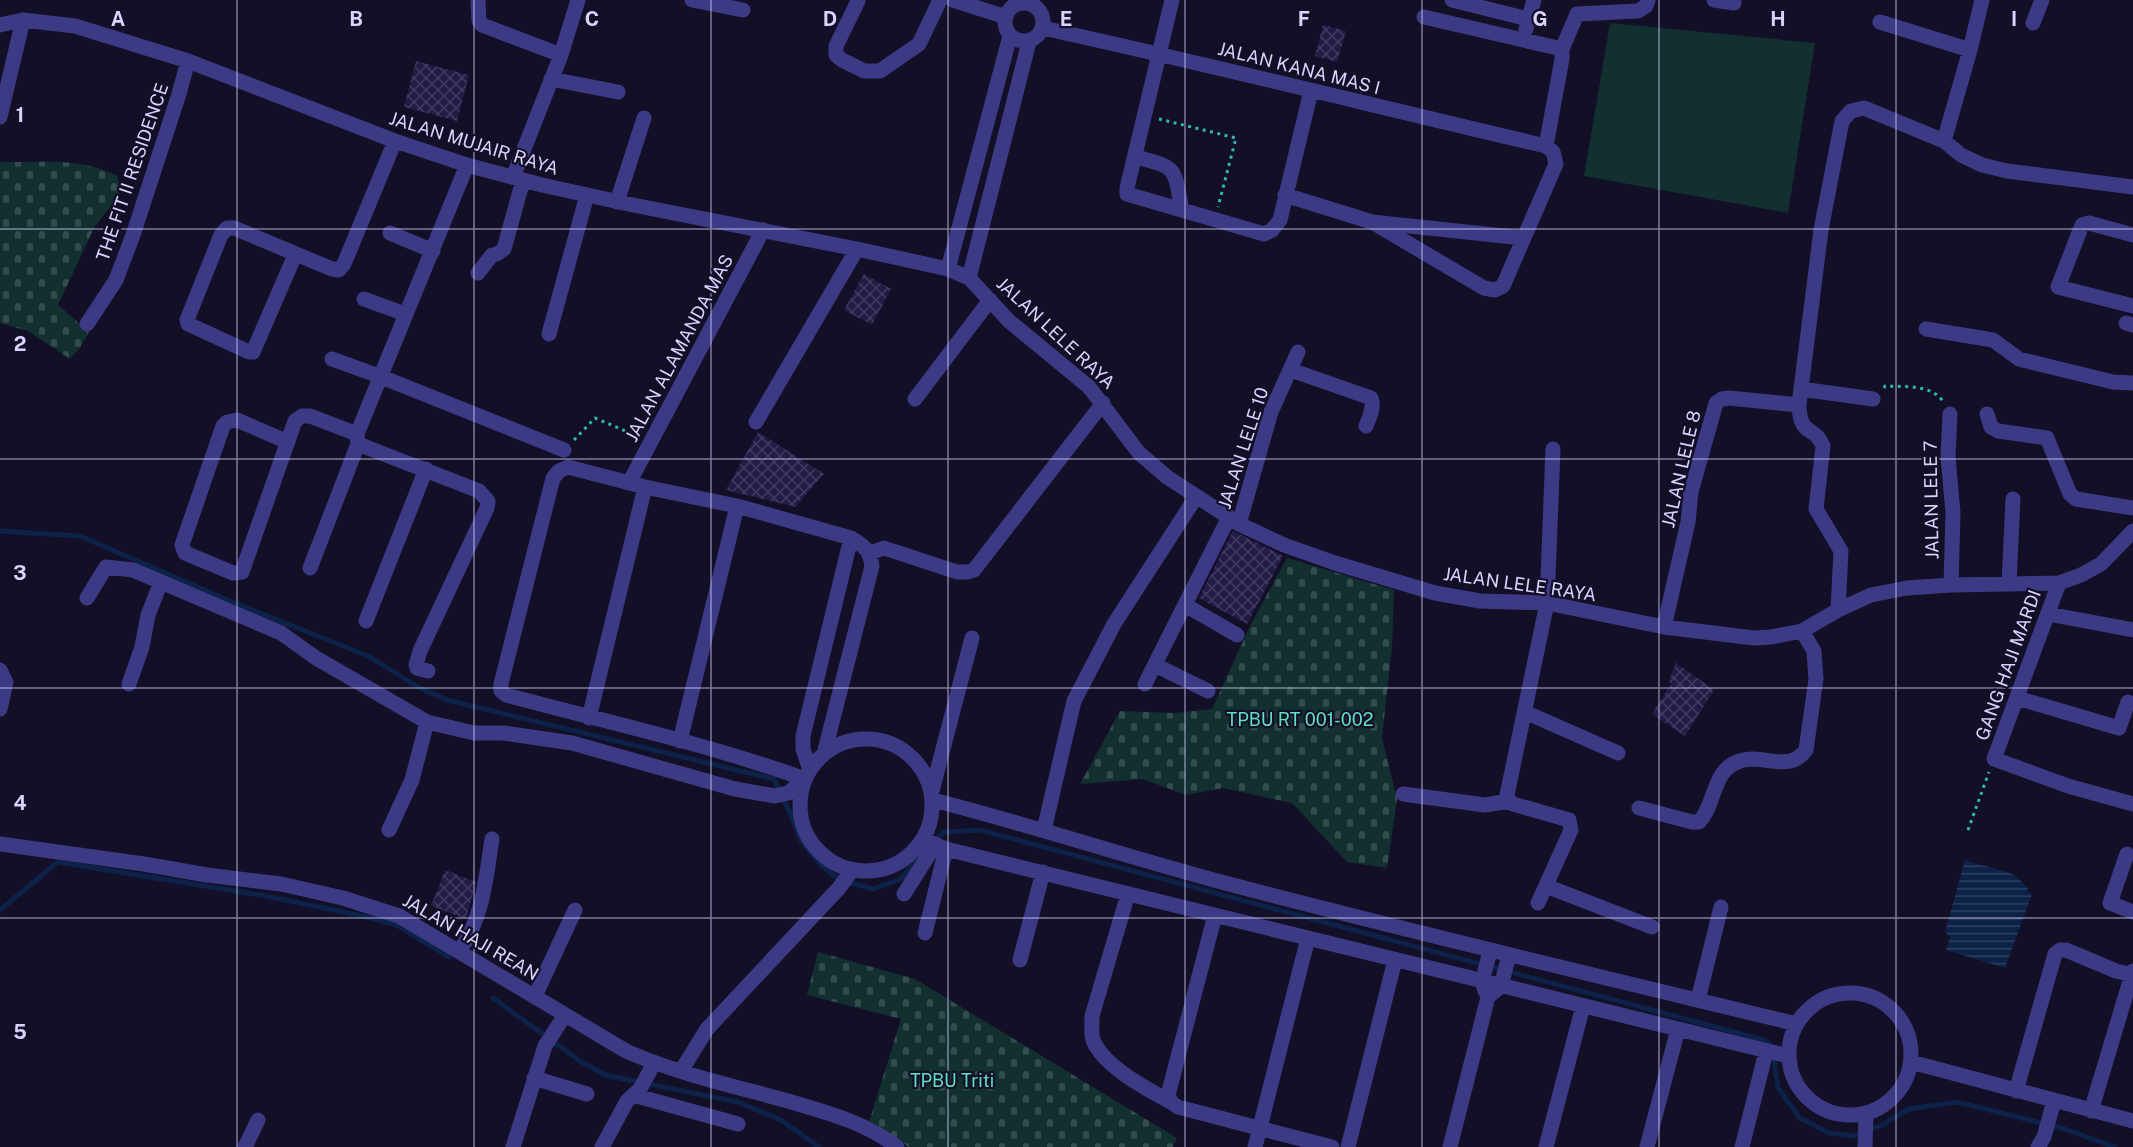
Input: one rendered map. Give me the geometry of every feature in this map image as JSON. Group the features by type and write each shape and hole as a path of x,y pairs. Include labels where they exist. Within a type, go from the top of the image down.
{"street":[{"path":"478,0 479,21 482,24 561,55"},
{"path":"478,273 492,255 504,249 518,178 578,0"},
{"path":"692,0 743,10"},
{"path":"857,0 836,46 836,55 864,71 880,71 919,44 940,0"},
{"path":"953,0 1006,16"},
{"path":"1172,0 1126,188 1127,194 1264,234 1272,230 1280,220 1311,91"},
{"path":"1524,42 1534,0"},
{"path":"1372,222 1484,288 1495,290 1503,286 1556,164 1553,152 1546,146 1562,49 1577,14 1638,10 1646,6 1648,0"},
{"path":"1714,0 1734,3"},
{"path":"1944,141 1982,0"},
{"path":"2033,23 2042,0"},
{"path":"1454,24 1455,1 1528,19"},
{"path":"1027,2 1042,15 1043,28 1035,39 1029,42 1016,40 1010,36 1005,24 1006,16 1009,10 1027,2"},
{"path":"1424,17 1562,49"},
{"path":"0,117 23,20"},
{"name":"JALAN MUJAIR RAYA","path":"0,25 23,20 75,26 188,61 395,141 468,165 518,178 617,202 948,269"},
{"path":"1880,22 1970,50"},
{"name":"JALAN KANA MAS I","path":"1043,28 1546,146"},
{"path":"948,269 1010,36"},
{"path":"969,278 1029,42"},
{"name":"THE FIT II RESIDENCE","path":"87,324 116,280 133,236 166,138 188,61"},
{"path":"551,79 618,92"},
{"path":"1838,610 1840,551 1816,509 1823,446 1820,439 1803,427 1799,419 1799,405 1821,230 1842,121 1851,111 1864,108 1944,141 1961,155 1982,165 2007,171 2133,187"},
{"path":"617,202 645,118"},
{"path":"295,255 253,352 188,324 187,320 221,235 227,228 234,228 295,255 339,270 344,264 395,141"},
{"path":"1134,157 1169,167 1175,174 1182,210"},
{"path":"310,568 379,376 468,165"},
{"path":"549,334 587,195"},
{"path":"1285,195 1372,222 1523,238"},
{"path":"2133,235 2089,223 2082,225 2058,287 2133,306"},
{"name":"JALAN ALAMANDA MAS","path":"629,483 763,230"},
{"path":"390,233 433,251"},
{"path":"756,422 857,249"},
{"name":"JALAN LELE RAYA","path":"948,269 969,278 1009,321 1089,387 1139,453 1167,477 1196,497 1234,520 1308,554 1435,593 1480,601 1546,603 1664,627 1754,638 1771,637 1802,631 1838,610 1871,595 1907,588 2059,582 2081,575 2127,549 2133,531"},
{"path":"364,299 405,314"},
{"path":"915,399 990,300"},
{"path":"1926,329 1993,340 2019,359 2113,382 2133,383"},
{"name":"JALAN LELE 10","path":"1145,684 1185,605 1234,520 1271,412 1298,352"},
{"path":"332,359 564,450"},
{"path":"1291,370 1371,398 1373,402 1366,426"},
{"path":"1801,389 1873,399"},
{"name":"JALAN LELE 8","path":"1664,627 1688,522 1691,492 1716,404 1722,399 1729,398 1799,405"},
{"path":"870,554 884,548 957,572 974,570 1103,403"},
{"name":"JALAN LELE 7","path":"1950,414 1948,457 1953,513 1951,585"},
{"path":"1987,414 1991,427 1998,431 2047,438 2070,494 2076,499 2133,508"},
{"path":"288,442 237,420 227,422 223,426 182,545 184,553 233,573 242,572 288,442 295,421 302,416 310,416 357,439 479,491 488,501 487,508 420,651 416,665 417,668 428,670"},
{"path":"1538,903 1571,830 1569,820 1513,804 1507,795 1546,603 1553,449"},
{"path":"808,775 589,718 506,695 501,691 553,478 559,471 568,468 737,506 851,538 865,546 870,554 872,566 824,754"},
{"path":"366,621 426,469"},
{"path":"589,718 645,487"},
{"path":"1044,830 1074,701 1114,624 1196,497"},
{"path":"2009,583 2013,499"},
{"path":"680,741 737,506"},
{"path":"851,538 803,736 802,749 808,775 800,806 802,822 809,838 820,853 835,864 852,870 885,869 900,862 913,852 935,844 1482,982 1788,1056"},
{"path":"87,598 106,567 133,570 280,633 316,658 427,722 474,733 504,734 572,743 735,789 781,795 808,775 824,754 838,744 855,739 872,738 903,749 916,761 926,775 932,796"},
{"path":"129,684 142,647 148,615 161,582"},
{"name":"GANG HAJI MARDI","path":"2059,582 1994,759 2068,786 2133,804"},
{"path":"1185,605 1237,635"},
{"path":"2048,614 2133,630"},
{"path":"1639,808 1699,822 1706,815 1718,779 1724,770 1738,761 1749,759 1792,762 1800,757 1806,750 1816,679 1814,651 1802,631"},
{"path":"924,933 935,844 932,796 972,638"},
{"path":"1155,665 1208,691"},
{"path":"0,670 6,682 0,709"},
{"path":"2017,698 2119,728 2128,702"},
{"path":"1525,712 1618,753"},
{"path":"389,830 412,780 427,722"},
{"path":"1403,794 1485,805 1509,801"},
{"path":"932,796 1223,882 1490,951 1797,1024"},
{"path":"460,950 466,942 482,904 492,839"},
{"name":"JALAN HAJI REAN","path":"0,844 281,884 343,898 399,916 460,950 626,1051 644,1080 681,1071 828,1113 881,1142 897,1147"},
{"path":"904,894 935,844"},
{"path":"2127,854 2110,903 2133,912"},
{"path":"681,1071 707,1029 839,888 852,870"},
{"path":"1020,960 1043,872"},
{"path":"1546,886 1652,927"},
{"path":"1128,894 1092,1016 1094,1042 1108,1060 1130,1080 1178,1107 1332,1147"},
{"path":"1698,1000 1721,907"},
{"path":"535,996 575,910"},
{"path":"1171,1102 1168,1095 1215,915"},
{"path":"1255,1147 1308,938"},
{"path":"2016,1091 2055,954 2060,950 2066,950 2116,971 2132,974 2091,1111"},
{"path":"1488,997 1482,982 1490,951"},
{"path":"1450,1147 1488,997 1501,986 1509,955"},
{"path":"1348,1147 1395,960"},
{"path":"1858,993 1880,1001 1898,1017 1909,1038 1911,1062 1903,1085 1866,1129 1844,1116 1823,1110 1805,1097 1793,1078 1788,1056 1790,1040 1797,1024 1812,1006 1834,995 1858,993"},
{"path":"1546,1147 1583,1006"},
{"path":"513,1147 545,1046 565,1015"},
{"path":"1647,1147 1678,1029"},
{"path":"1742,1147 1766,1052"},
{"path":"1911,1062 2133,1121"},
{"path":"534,1078 587,1094"},
{"path":"602,1147 627,1101 644,1080 738,1124"},
{"path":"2041,1142 2054,1101"},
{"path":"245,1147 258,1120"}],"path":[{"path":"1145,116 1236,138 1215,220"},
{"path":"1873,399 1885,386 1929,390 1941,397 1950,414"},
{"path":"564,450 595,418 650,442"},
{"path":"1968,830 1994,759"}],"green space":[{"path":"1610,23 1815,43 1788,213 1584,176"},
{"path":"0,162 75,163 104,170 117,176 121,188 115,201 95,226 58,305 89,332 80,348 70,359 28,331 0,323"},
{"name":"TPBU RT 001-002","path":"1287,558 1394,590 1392,647 1382,738 1397,799 1387,868 1347,862 1292,803 1223,788 1186,795 1143,779 1080,784 1120,711 1174,713 1212,709 1250,626"},
{"name":"TPBU Triti","path":"818,952 915,979 1177,1138 1173,1147 908,1147 902,1141 869,1122 901,1019 807,995"}],"water":[{"path":"1965,860 2013,874 2028,888 2027,892 2032,894 2005,968 1946,950 1950,937 1945,932"}],"building":[{"path":"1323,25 1346,31 1337,62 1315,56"},
{"path":"416,61 469,75 457,121 404,107"},
{"path":"864,274 891,289 872,325 844,310"},
{"path":"758,432 824,474 795,507 726,490"},
{"path":"1233,531 1283,556 1247,624 1199,598"},
{"path":"1676,663 1714,690 1685,736 1652,714 1671,684 1669,681"},
{"path":"445,870 476,882 466,919 431,906"}],"waterway":[{"path":"0,531 80,536 232,602 368,656 418,687 447,700 774,779 800,839 820,864 838,879 873,889 901,879 919,858"},
{"path":"934,842 944,832 980,830 1764,1040 1772,1046 1778,1088 1800,1118 1829,1133 1853,1136 1880,1126 1909,1109 1957,1102 2062,1128 2115,1147"},
{"path":"0,910 58,862 266,896 367,917 397,925 449,957"},
{"path":"493,998 580,1061 605,1075 738,1102 781,1120 819,1147"}]}
